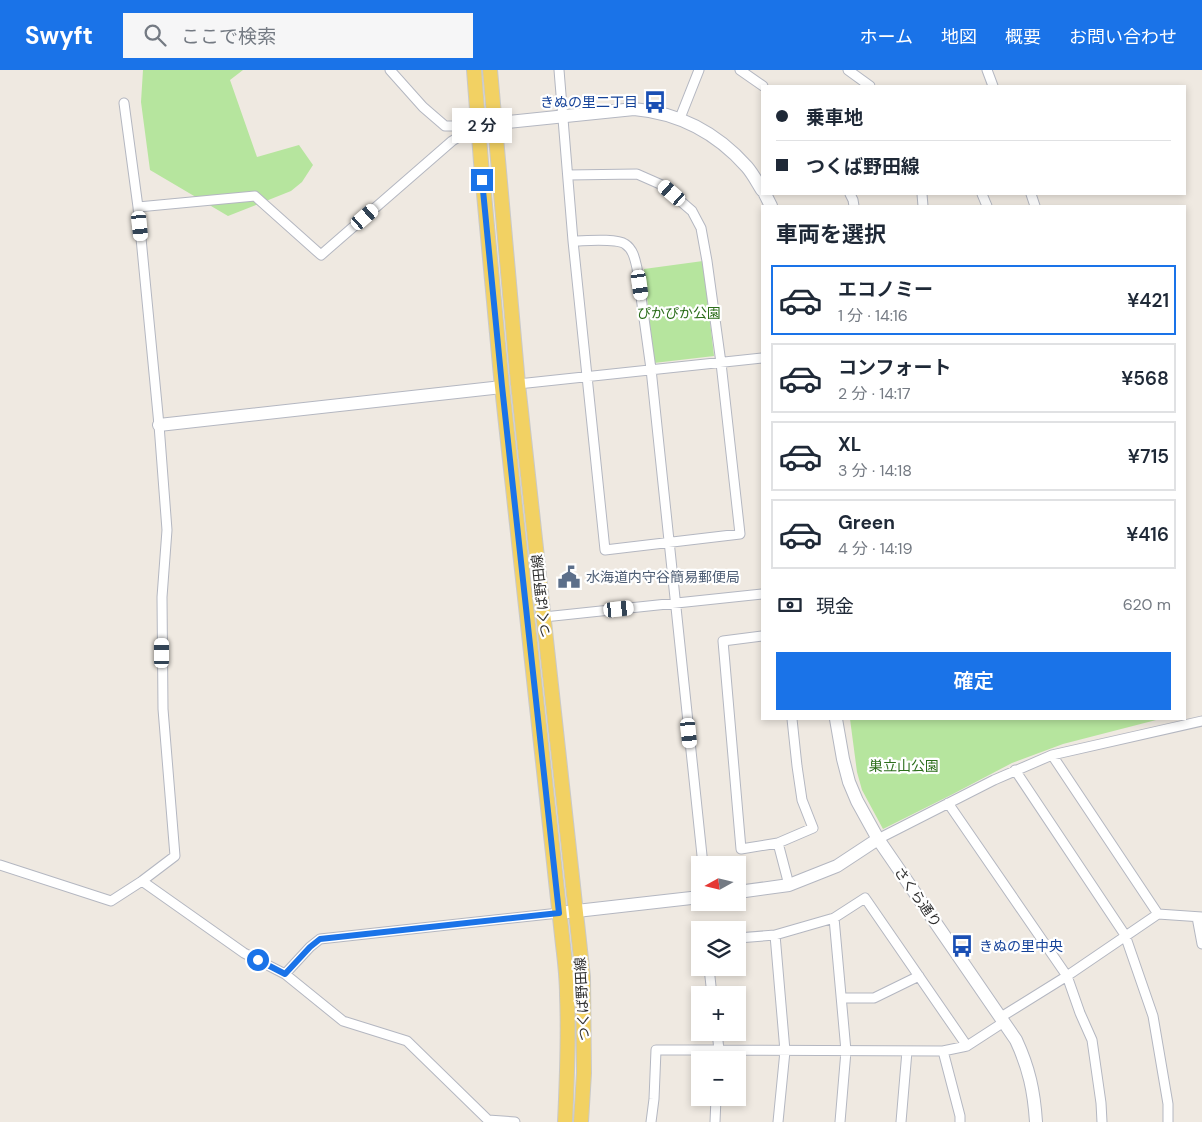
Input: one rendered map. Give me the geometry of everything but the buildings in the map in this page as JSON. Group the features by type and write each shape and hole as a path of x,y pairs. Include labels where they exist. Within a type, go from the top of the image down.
{"main road":[{"name":"つくば野田線","path":"474,70 502,386 567,994 568,1069 565,1122"},
{"name":"つくば野田線","path":"490,70 518,384 583,977 584,1073 581,1122"}],"street":[{"path":"390,70 423,107 445,126 478,126 634,108 680,118 704,131 727,147 748,168 761,188"},
{"path":"559,70 573,241 605,550 740,534 721,363 701,228 692,211 662,185 637,174 568,175"},
{"path":"680,118 699,70"},
{"path":"740,70 762,85"},
{"path":"848,70 858,73 869,85"},
{"path":"988,70 993,85"},
{"path":"0,865 111,902 176,856 163,709 162,596 168,530 138,207 124,104"},
{"path":"138,207 255,196 321,255 452,141 478,126"},
{"path":"573,241 607,240 624,243 633,254 637,268 651,369 702,856"},
{"path":"518,384 761,358"},
{"path":"159,425 502,386"},
{"path":"544,616 761,594"},
{"path":"761,636 723,641 741,849 778,843 813,828 802,800 792,720"},
{"name":"さくら通り","path":"836,720 849,782 878,839 1016,1040 1032,1085 1036,1122"},
{"path":"746,891 789,885 837,866 878,839 994,780 1052,755 1202,721"},
{"path":"1052,755 1158,914"},
{"path":"1015,770 1125,935 1152,1016 1168,1104 1168,1122"},
{"path":"948,803 1067,976 1092,1040 1102,1122"},
{"path":"778,843 789,885"},
{"path":"142,881 244,953 285,974 344,1021 407,1041 487,1121 515,1122"},
{"path":"285,974 320,939 691,898"},
{"path":"746,937 776,935 834,918 865,898 967,1046"},
{"path":"746,1053 785,1050 943,1051 967,1046 1002,1019 1158,914 1200,917 1202,944"},
{"path":"834,918 846,1051 840,1122"},
{"path":"776,935 785,1050 778,1122"},
{"path":"842,998 874,998 919,976"},
{"path":"651,1122 656,1050 691,1053"},
{"path":"901,1122 907,1051"},
{"path":"943,1051 960,1122"},
{"path":"715,1122 716,1106"}],"green space":[{"path":"143,70 243,70 230,80 257,157 299,145 313,165 302,182 291,191 228,216 150,170 141,102"},
{"name":"ぴかぴか公園","path":"703,261 714,356 654,363 644,269"},
{"name":"巣立山公園","path":"850,720 1156,720 1063,744 1012,763 883,829 862,790 857,772"}],"place":[{"name":"きぬの里二丁目","path":"655,102"},
{"name":"水海道内守谷簡易郵便局","path":"569,577"},
{"name":"きぬの里中央","path":"962,946"}],"route":[{"path":"258,960 285,974 320,939 559,913 502,386 482,180"}]}
